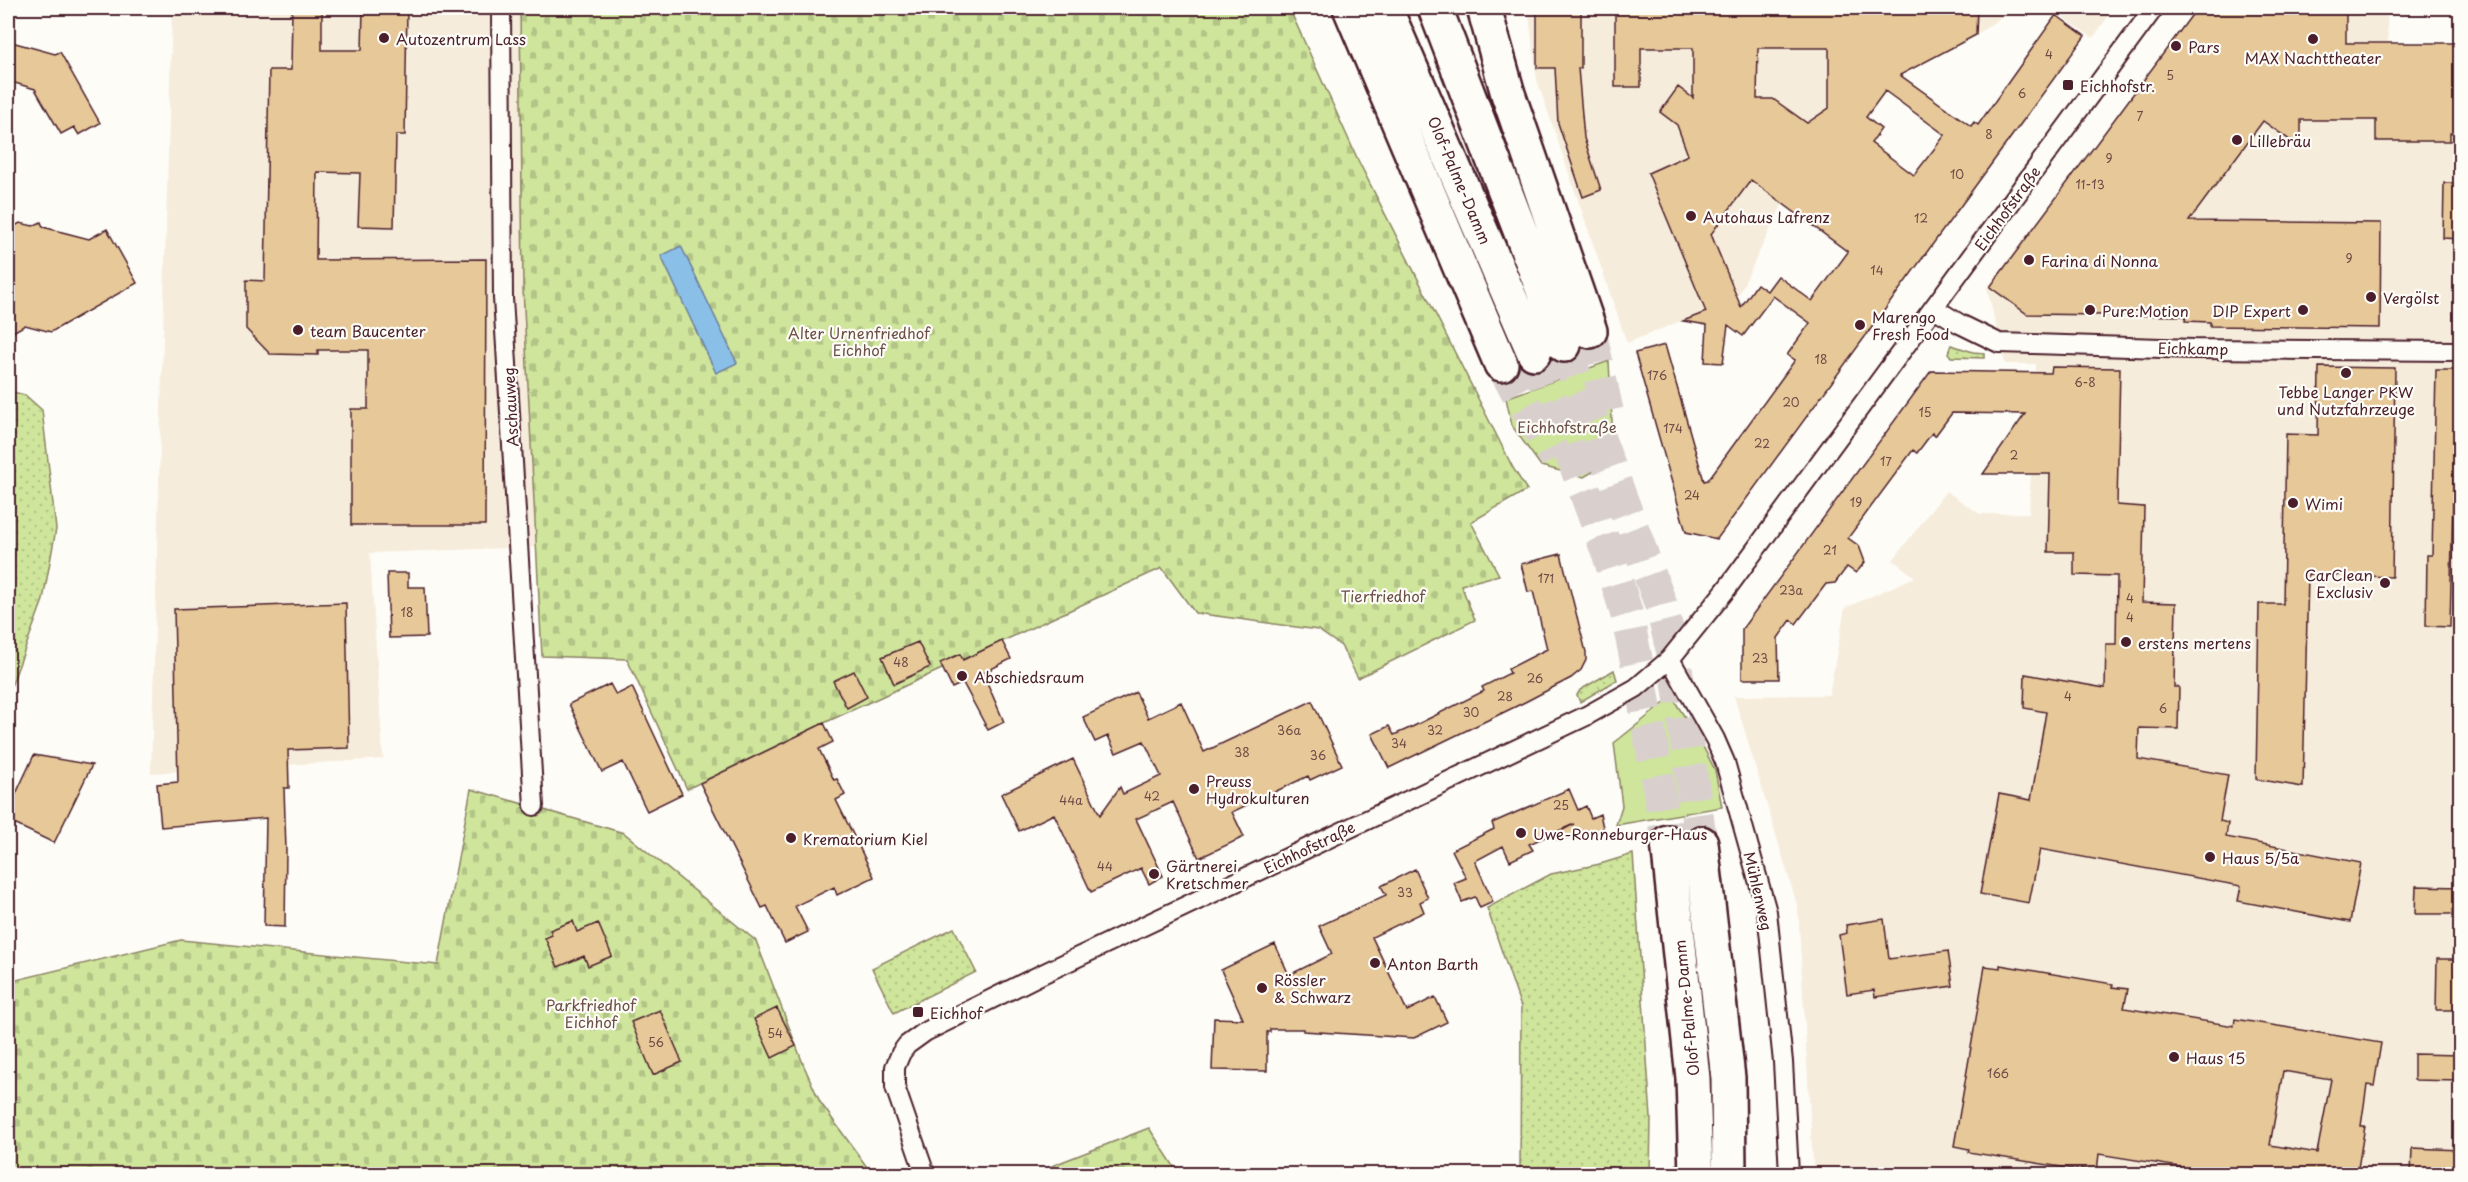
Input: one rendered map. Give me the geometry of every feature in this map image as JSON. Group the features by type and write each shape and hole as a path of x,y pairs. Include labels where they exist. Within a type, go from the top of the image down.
{"highway":[{"path":"1350,8 1501,364"},
{"name":"Olof-Palme-Damm","path":"1385,8 1563,343"},
{"path":"1435,8 1563,343"},
{"path":"1483,9 1508,94 1563,343"},
{"name":"Olof-Palme-Damm","path":"1668,842 1693,1078 1696,1174"},
{"path":"1701,843 1728,1078 1730,1174"}],"street":[{"name":"Aschauweg","path":"501,8 503,298 534,806"},
{"name":"Eichhofstraße","path":"924,1168 899,1100 894,1076 900,1053 915,1038 1074,959 1586,716 1636,688 1670,659 1718,600 2154,8"},
{"name":"Eichkamp","path":"1934,308 1960,324 1999,342 2206,349 2460,351"},
{"name":"Mühlenweg","path":"1670,659 1715,739 1725,762 1767,912 1783,1062 1790,1174"}],"shaded area":[{"path":"172,8 520,8 523,289 536,547 370,553 383,759 151,773"},
{"path":"1528,8 2014,8 1976,35 1900,75 1829,108 1737,298 1627,343 1537,80"},
{"path":"2050,8 2114,8 2093,38"},
{"path":"2197,8 2346,8 2346,11 2387,11 2388,43 2460,43 2460,1174 1837,1174 1813,1166 1798,908 1734,696 1829,695 1845,608 1915,577 1893,560 1946,491 1980,514 2029,513 2036,364 2005,364 1987,288"}],"green space":[{"name":"Alter Urnenfriedhof Eichhof","path":"520,8 1289,8 1358,160 1513,468 1527,490 1471,522 1499,575 1461,585 1475,620 1358,678 1341,646 1318,630 1195,613 1162,568 824,723 687,789 627,659 542,656 523,289"},
{"path":"1951,345 1984,353 1984,358 1951,357 1948,353"},
{"name":"Eichhofstraße","path":"1609,361 1614,459 1584,477 1541,466 1512,426 1506,398"},
{"path":"8,391 25,395 42,410 56,529 43,600 8,690"},
{"path":"1614,670 1617,680 1580,702 1577,695 1580,690"},
{"path":"1672,697 1699,739 1715,770 1722,807 1616,825 1622,806 1614,743"},
{"name":"Parkfriedhof Eichhof","path":"471,789 624,833 756,941 820,1102 872,1174 8,1174 8,982 181,940 438,965"},
{"path":"1633,854 1651,1118 1650,1174 1520,1174 1521,1007 1487,908 1551,874 1600,864"},
{"path":"954,928 976,972 894,1013 872,968"},
{"path":"1149,1128 1179,1174 1038,1174 1054,1165"}],"water":[{"path":"681,246 737,363 716,373 661,256"}],"building":[{"path":"292,8 322,8 322,50 362,50 363,8 407,8 405,135 396,135 394,227 358,226 360,173 317,172 316,260 486,259 485,525 351,525 351,409 368,409 368,350 318,350 318,355 270,354 246,329 246,280 265,281 269,70 291,70"},
{"path":"1537,8 1581,8 1581,68 1578,68 1584,138 1601,190 1583,197 1558,123 1555,68 1537,68"},
{"path":"1615,8 1977,8 1976,35 1900,75 1971,126 1974,122 1978,125 2056,15 2085,36 1717,539 1686,532 1635,353 1665,345 1704,481 1708,480 1795,360 1787,355 1810,323 1773,296 1743,336 1728,325 1723,363 1705,362 1707,325 1683,321 1706,312 1648,173 1688,155 1677,125 1660,112 1678,87 1693,98 1693,48 1641,48 1641,87 1615,87","holes":["1758,48 1829,48 1829,108 1807,123 1773,99 1757,99","1885,91 1945,135 1914,175 1871,143 1881,129 1866,117","1751,180 1848,252 1812,301 1778,276 1767,291 1757,284 1741,307 1711,234"]},
{"path":"2197,8 2346,8 2346,43 2460,43 2460,133 2450,133 2450,141 2376,141 2376,120 2301,120 2301,148 2263,121 2189,221 2381,223 2380,328 2210,326 2210,322 2185,321 2186,316 2027,314 1990,287"},
{"path":"8,41 55,54 60,52 100,123 79,135 74,127 61,134 35,89 8,81"},
{"path":"2444,183 2460,183 2460,239 2443,238"},
{"path":"41,222 43,227 89,239 107,229 137,283 51,332 25,325 8,335 8,230 20,223 33,226"},
{"path":"2052,367 2120,368 2117,505 2144,507 2142,602 2176,603 2174,687 2179,687 2178,729 2139,728 2138,759 2228,775 2220,821 2228,823 2226,837 2361,863 2350,922 2238,901 2241,886 2040,849 2029,903 1980,894 1999,794 2031,800 2046,712 2024,708 2025,674 2105,688 2106,644 2116,644 2117,576 2074,575 2074,552 2048,552 2050,474 1983,474 2025,414 1952,413 1935,436 1932,433 1917,453 1913,450 1848,538 1859,546 1865,562 1856,573 1847,567 1835,583 1826,584 1796,624 1791,620 1778,638 1779,679 1742,679 1742,629 1931,371 2051,373"},
{"path":"2319,367 2395,368 2392,577 2308,574 2303,787 2256,779 2259,604 2283,604 2286,434 2318,435"},
{"path":"2436,370 2456,370 2450,627 2426,626 2427,555 2432,555"},
{"path":"1561,554 1586,652 1586,660 1581,670 1571,678 1525,702 1389,768 1372,734 1389,726 1394,735 1412,727 1484,691 1482,687 1510,673 1508,669 1547,649 1533,591 1528,592 1521,564"},
{"path":"387,573 408,573 408,587 425,587 427,637 389,638"},
{"path":"346,603 349,748 288,750 289,788 284,788 285,927 264,926 266,818 161,827 157,784 178,782 174,609"},
{"path":"1002,641 1011,659 983,673 1004,722 988,730 963,683 952,688 940,663 960,654 963,660"},
{"path":"918,642 930,667 894,684 882,657"},
{"path":"854,671 867,697 847,708 833,681"},
{"path":"610,684 616,695 632,687 682,794 647,811 623,762 602,772 569,704"},
{"path":"1136,692 1148,718 1181,702 1204,752 1312,701 1342,765 1310,780 1308,776 1232,812 1244,837 1199,858 1173,802 1136,819 1163,876 1149,884 1141,868 1091,892 1054,814 1019,831 1001,794 1073,759 1100,815 1120,787 1123,794 1161,776 1144,741 1116,753 1108,736 1095,742 1083,717"},
{"name":"Krematorium Kiel","path":"824,723 833,742 819,749 834,780 837,779 845,795 836,800 874,877 837,895 834,887 795,906 808,932 785,943 767,906 762,908 700,783"},
{"path":"34,755 92,765 54,843 8,821 8,811"},
{"path":"1569,789 1578,810 1586,806 1591,818 1600,814 1604,832 1557,840 1555,834 1574,824 1529,844 1533,850 1510,861 1503,846 1475,861 1493,902 1480,908 1475,897 1462,902 1454,883 1466,878 1452,850 1494,829 1492,823"},
{"path":"1415,869 1428,898 1420,902 1424,912 1372,937 1407,1011 1435,997 1447,1022 1414,1038 1303,1031 1303,1029 1270,1029 1270,1032 1267,1032 1267,1071 1212,1070 1214,1018 1243,1019 1221,970 1275,944 1289,975 1332,954 1319,926 1386,895 1381,886"},
{"path":"2416,886 2460,887 2460,914 2415,914"},
{"path":"1884,919 1889,959 1948,951 1953,986 1875,997 1874,990 1847,994 1839,935 1847,933 1846,925"},
{"path":"573,921 577,932 598,923 612,956 588,966 584,956 558,967 545,938 552,935 550,930"},
{"path":"2437,959 2460,959 2460,1010 2436,1010"},
{"name":"Haus 15","path":"2000,965 2113,984 2112,987 2128,989 2124,1008 2234,1026 2235,1019 2381,1043 2374,1086 2367,1085 2361,1126 2365,1126 2357,1174 2210,1174 2211,1172 2099,1154 2097,1171 2081,1168 2080,1170 1968,1152 1969,1149 1954,1146 1985,966 2000,968","holes":["2283,1071 2331,1079 2317,1153 2270,1145"]},
{"path":"777,1008 796,1046 772,1058 754,1019"},
{"path":"660,1010 682,1062 653,1075 631,1022"},
{"path":"2414,1054 2460,1055 2460,1081 2414,1080"},
{"path":"2412,1148 2460,1150 2460,1174 2411,1174"}],"tunnel":[{"path":"1590,331 1608,415"},
{"path":"1564,345 1661,605 1675,661 1701,843"},
{"path":"1534,353 1610,559 1627,615 1668,842"},
{"path":"1501,364 1556,458"}],"place":[{"name":"Autozentrum Lass","path":"384,38"},
{"name":"MAX Nachttheater","path":"2313,39"},
{"name":"Pars","path":"2176,46"},
{"name":"Eichhofstr.","path":"2068,85"},
{"name":"Lillebräu","path":"2237,140"},
{"name":"Autohaus Lafrenz","path":"1691,216"},
{"name":"Farina di Nonna","path":"2029,260"},
{"name":"Vergölst","path":"2371,297"},
{"name":"Pure:Motion","path":"2090,310"},
{"name":"DIP Expert","path":"2303,310"},
{"name":"Marengo Fresh Food","path":"1860,325"},
{"name":"team Baucenter","path":"298,330"},
{"name":"Tebbe Langer PKW und Nutzfahrzeuge","path":"2346,373"},
{"name":"Wimi","path":"2293,503"},
{"name":"CarClean Exclusiv","path":"2385,583"},
{"name":"erstens mertens","path":"2126,642"},
{"name":"Abschiedsraum","path":"962,676"},
{"name":"Preuss Hydrokulturen","path":"1194,789"},
{"name":"Uwe-Ronneburger-Haus","path":"1521,833"},
{"name":"Krematorium Kiel","path":"791,838"},
{"name":"Haus 5/5a","path":"2210,857"},
{"name":"Gärtnerei Kretschmer","path":"1154,874"},
{"name":"Anton Barth","path":"1375,963"},
{"name":"Rössler & Schwarz","path":"1262,988"},
{"name":"Eichhof","path":"918,1012"},
{"name":"Haus 15","path":"2174,1057"}],"park label":[{"name":"Tierfriedhof","path":"1383,595"}]}
